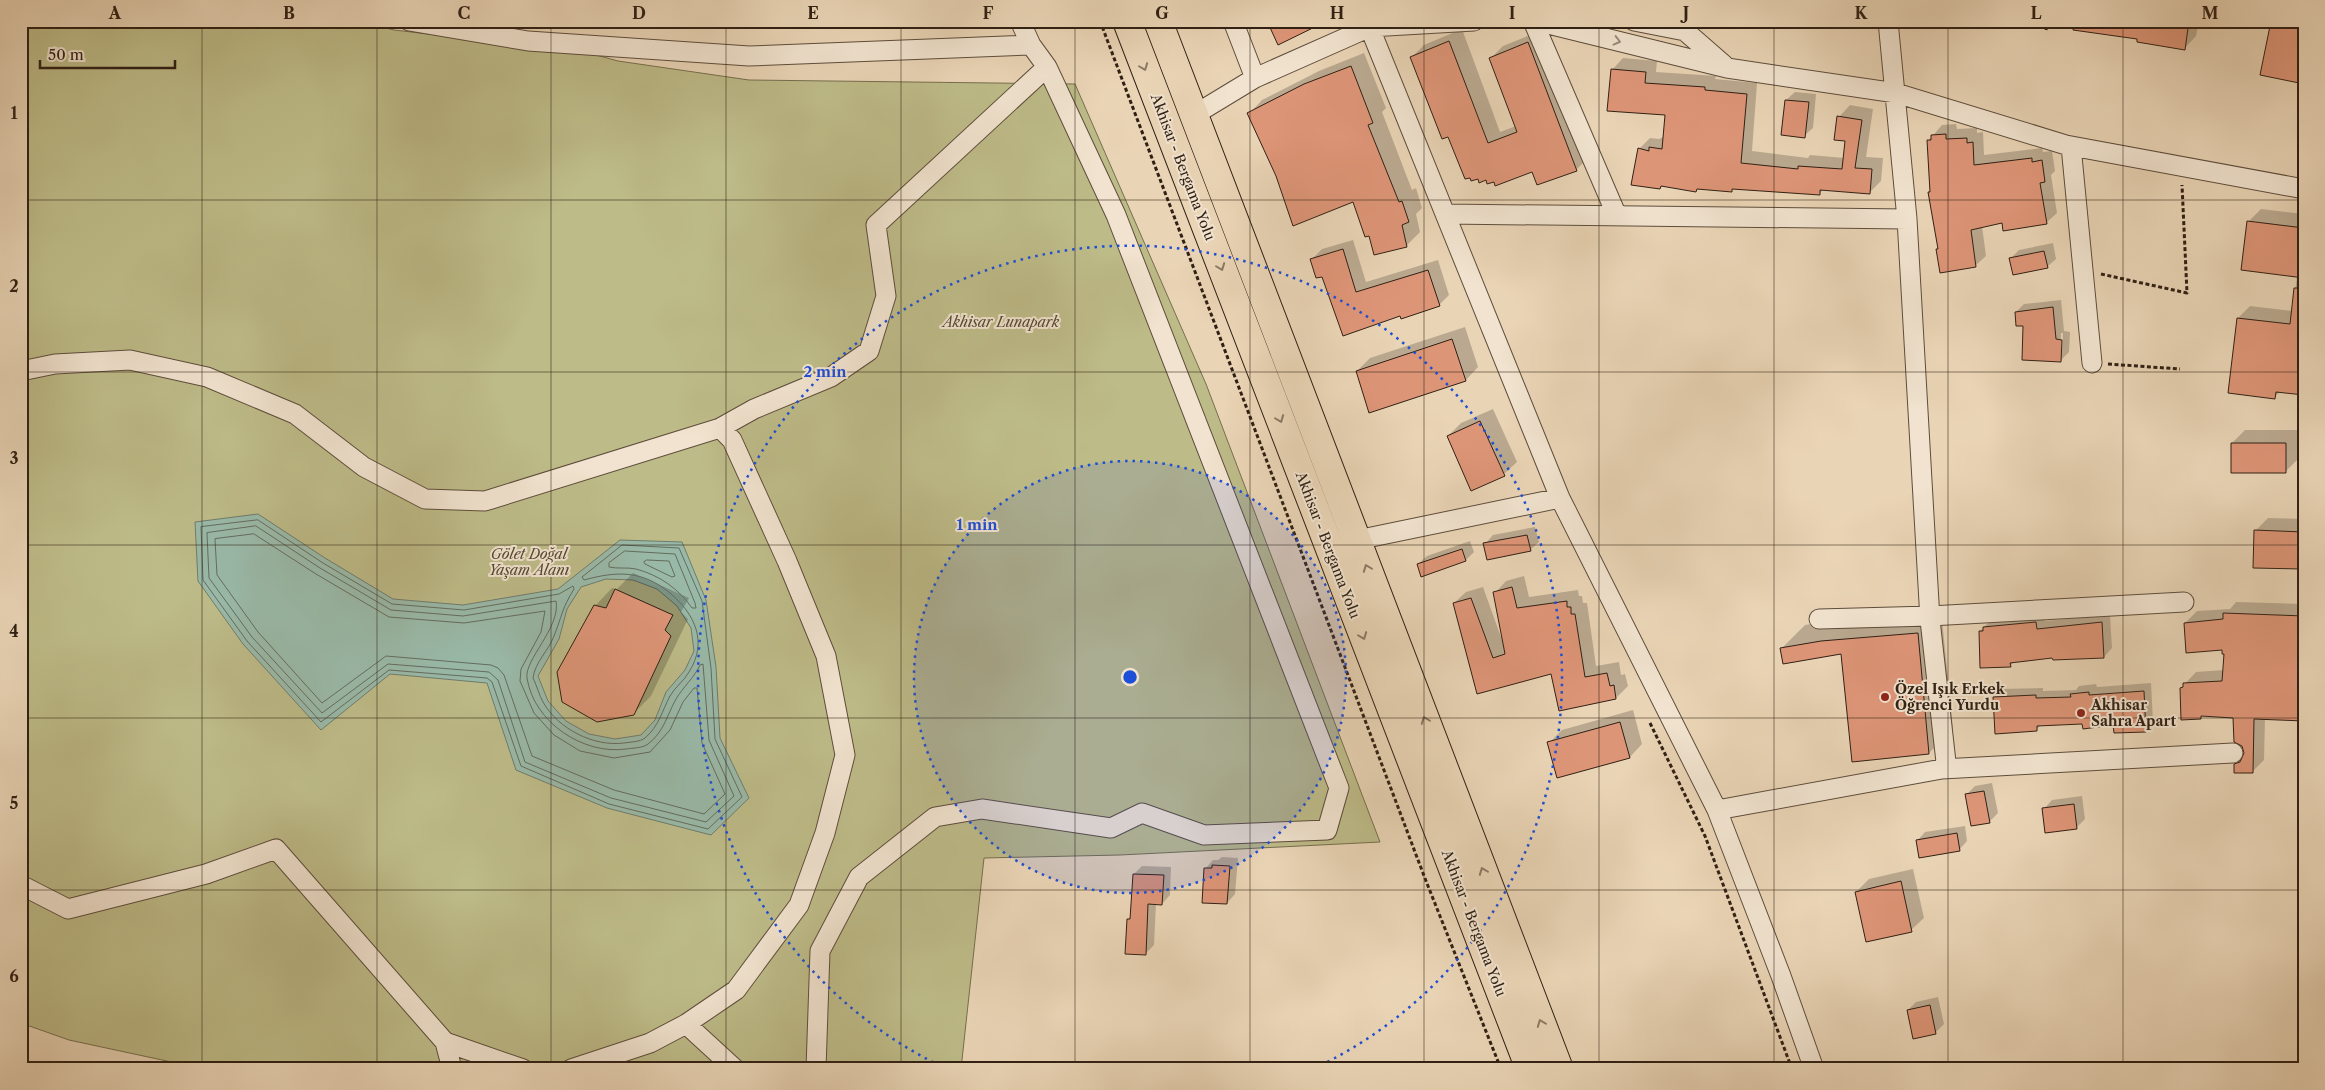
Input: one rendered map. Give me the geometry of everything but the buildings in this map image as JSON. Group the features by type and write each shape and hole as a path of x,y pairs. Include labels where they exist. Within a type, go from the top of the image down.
{"main road":[{"name":"Akhisar - Bergama Yolu","path":"1126,21 1530,1069"},
{"name":"Akhisar - Bergama Yolu","path":"1158,21 1559,1069"}],"street":[{"path":"409,21 528,41 749,56 1031,45"},
{"path":"816,1069 820,951 859,877 935,817 982,809 1111,828 1142,813 1204,835 1327,830 1339,788 1116,215 1047,67 1031,45 1020,21"},
{"path":"1234,21 1255,78"},
{"path":"1194,115 1255,78 1369,24 1474,21"},
{"path":"1534,21 1727,68 1896,93 2071,146 2304,189"},
{"path":"1534,21 1617,216"},
{"path":"1634,21 1685,31 1727,68"},
{"path":"1888,21 1907,219 1930,616 1946,762 1942,769"},
{"path":"1369,24 1560,498 1717,810 1781,976 1814,1069"},
{"path":"21,371 55,364 130,360 207,377 295,414 364,467 425,499 485,500 720,428 754,409 831,377 869,351 886,296 876,225 1047,67"},
{"path":"2071,146 2092,363"},
{"path":"1445,214 1907,219"},
{"path":"571,1069 650,1043 686,1024 736,990 799,905 825,833 845,755 826,656 787,561 732,440 720,428"},
{"path":"1357,540 1560,498"},
{"path":"1819,619 1930,616 2184,602"},
{"path":"1717,810 1942,769 2233,753"},
{"path":"21,885 68,909 206,874 276,849 445,1042 452,1069"},
{"path":"686,1024 735,1069"},
{"path":"445,1042 523,1069"}],"path":[{"path":"1100,21 1426,881 1501,1069"},
{"path":"2046,30 2047,21"},
{"path":"2083,270 2187,293 2181,166"},
{"path":"2092,363 2180,368"}],"green space":[{"name":"Gölet Doğal Yaşam Alanı","path":"21,21 357,21 394,30 585,52 618,61 749,80 1075,84 1206,384 1380,842 1120,855 984,858 961,1069 204,1069 69,1040 21,1023"}],"water":[{"path":"258,514 325,558 393,599 463,605 558,589 620,540 682,542 706,600 716,667 720,738 749,798 711,835 607,808 516,770 487,683 390,674 321,730 243,644 198,581 195,522","holes":["606,579 633,580 657,589 677,606 691,628 694,651 685,670 666,692 655,720 641,735 615,739 589,734 566,721 548,701 538,676 559,639 567,609 581,587"]}],"place":[{"name":"Özel Işık Erkek Öğrenci Yurdu","path":"1885,697"},
{"name":"Akhisar Sahra Apart","path":"2081,713"}],"park label":[{"name":"Akhisar Lunapark","path":"1001,322"}]}
